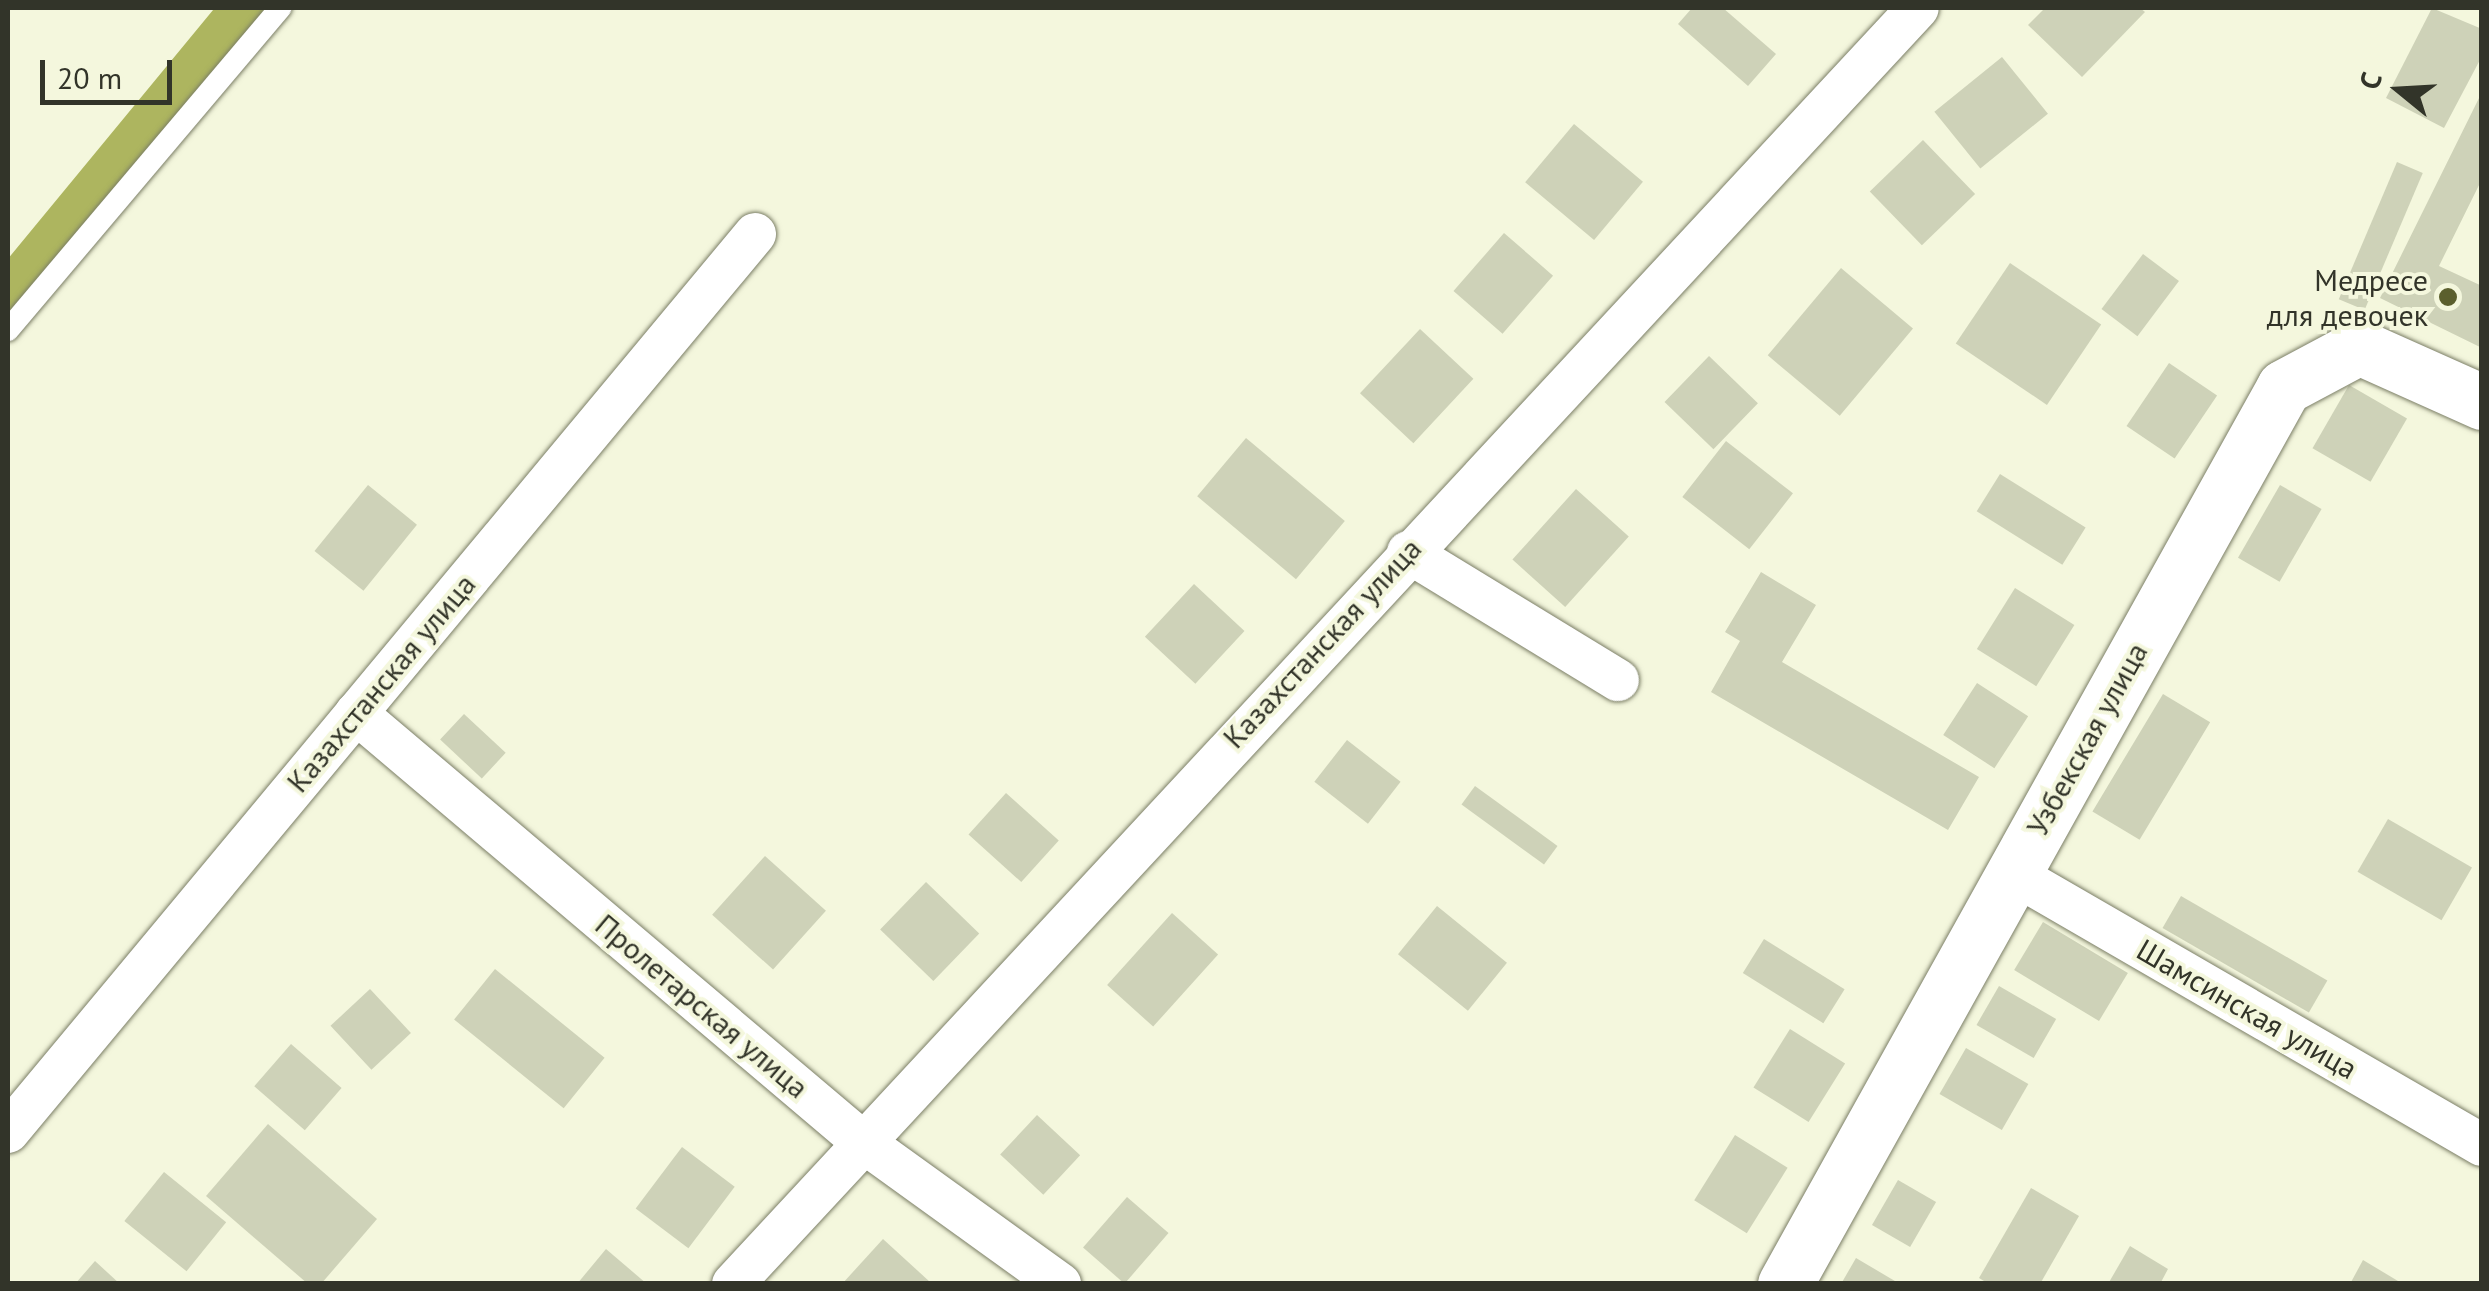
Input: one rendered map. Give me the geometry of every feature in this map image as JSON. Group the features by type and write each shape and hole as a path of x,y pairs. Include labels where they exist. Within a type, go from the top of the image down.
{"street":[{"name":"Казахстанская улица","path":"733,1284 858,1139 1918,8"},
{"name":"Казахстанская улица","path":"8,1132 755,234"},
{"name":"Узбекская улица","path":"1784,1284 2284,387 2359,347 2482,402"},
{"path":"1408,552 1618,680"},
{"name":"Пролетарская улица","path":"356,713 858,1139 1060,1284"},
{"name":"Шамсинская улица","path":"2012,873 2482,1145"}],"lane":[{"path":"8,330 280,8"}],"building":[{"path":"1692,8 1723,8 1776,54 1748,86 1678,24"},
{"path":"2045,8 2140,8 2145,12 2082,77 2028,25"},
{"path":"2432,8 2482,29 2482,56 2444,128 2386,98"},
{"path":"2002,57 2048,114 1980,168 1934,112"},
{"path":"2482,92 2482,179 2439,266 2482,286 2482,348 2380,298"},
{"path":"1574,124 1643,182 1594,240 1525,182"},
{"path":"1923,140 1975,194 1922,245 1870,191"},
{"path":"2397,162 2423,173 2365,310 2339,299"},
{"path":"1504,233 1553,276 1503,334 1453,291"},
{"path":"2143,254 2179,281 2137,336 2101,309"},
{"path":"2010,263 2101,325 2047,405 1956,343"},
{"path":"1841,268 1913,328 1840,416 1768,355"},
{"path":"1420,329 1473,379 1413,443 1360,393"},
{"path":"1709,356 1758,403 1713,449 1665,402"},
{"path":"2169,363 2217,395 2175,458 2127,426"},
{"path":"2349,385 2407,418 2371,482 2312,448"},
{"path":"1246,438 1345,521 1296,579 1197,496"},
{"path":"1726,441 1793,493 1749,549 1682,497"},
{"path":"2000,474 2086,528 2062,565 1977,511"},
{"path":"368,485 417,525 363,591 315,551"},
{"path":"2280,485 2322,509 2280,582 2238,558"},
{"path":"1576,489 1629,537 1565,607 1512,560"},
{"path":"1761,572 1816,605 1782,662 1979,777 1948,830 1711,692 1740,641 1725,632"},
{"path":"1194,584 1244,631 1195,684 1145,637"},
{"path":"2015,588 2074,625 2036,686 1977,649"},
{"path":"1977,683 2028,716 1994,768 1943,735"},
{"path":"2163,694 2210,722 2140,840 2092,811"},
{"path":"464,714 506,753 482,778 440,740"},
{"path":"1347,740 1401,782 1368,824 1314,782"},
{"path":"1475,786 1558,846 1544,865 1461,805"},
{"path":"1006,793 1059,841 1021,882 969,835"},
{"path":"2388,819 2472,868 2442,920 2358,872"},
{"path":"765,856 826,911 773,970 712,915"},
{"path":"926,882 979,933 933,981 880,929"},
{"path":"2181,896 2327,980 2309,1013 2162,928"},
{"path":"1437,906 1507,963 1468,1011 1398,954"},
{"path":"1172,913 1218,954 1153,1027 1107,985"},
{"path":"2043,922 2128,973 2099,1021 2014,970"},
{"path":"1764,939 1845,989 1823,1023 1743,973"},
{"path":"495,969 605,1058 564,1108 454,1020"},
{"path":"1999,986 2056,1019 2034,1058 1977,1025"},
{"path":"370,989 411,1033 371,1070 331,1026"},
{"path":"1790,1029 1845,1063 1809,1122 1753,1088"},
{"path":"291,1044 342,1088 305,1130 254,1086"},
{"path":"1966,1048 2028,1084 2002,1130 1940,1094"},
{"path":"1037,1115 1080,1155 1043,1195 1000,1154"},
{"path":"268,1124 377,1219 321,1284 308,1284 206,1196"},
{"path":"1735,1135 1788,1168 1747,1233 1694,1200"},
{"path":"682,1147 735,1187 688,1248 636,1208"},
{"path":"164,1172 226,1222 187,1271 124,1221"},
{"path":"1898,1180 1936,1202 1910,1247 1872,1225"},
{"path":"2031,1188 2079,1216 2040,1284 1989,1284 1979,1278"},
{"path":"1127,1197 1169,1233 1125,1284 1083,1248"},
{"path":"883,1239 930,1282 842,1284"},
{"path":"2130,1246 2168,1269 2160,1284 2108,1284"},
{"path":"606,1249 647,1284 577,1284"},
{"path":"1856,1258 1900,1284 1841,1284"},
{"path":"2363,1260 2403,1284 2350,1284"},
{"path":"95,1261 120,1284 75,1284"}],"waterway":[{"path":"8,293 243,8"}],"place":[{"name":"Медресе для девочек","path":"2448,297"}]}
